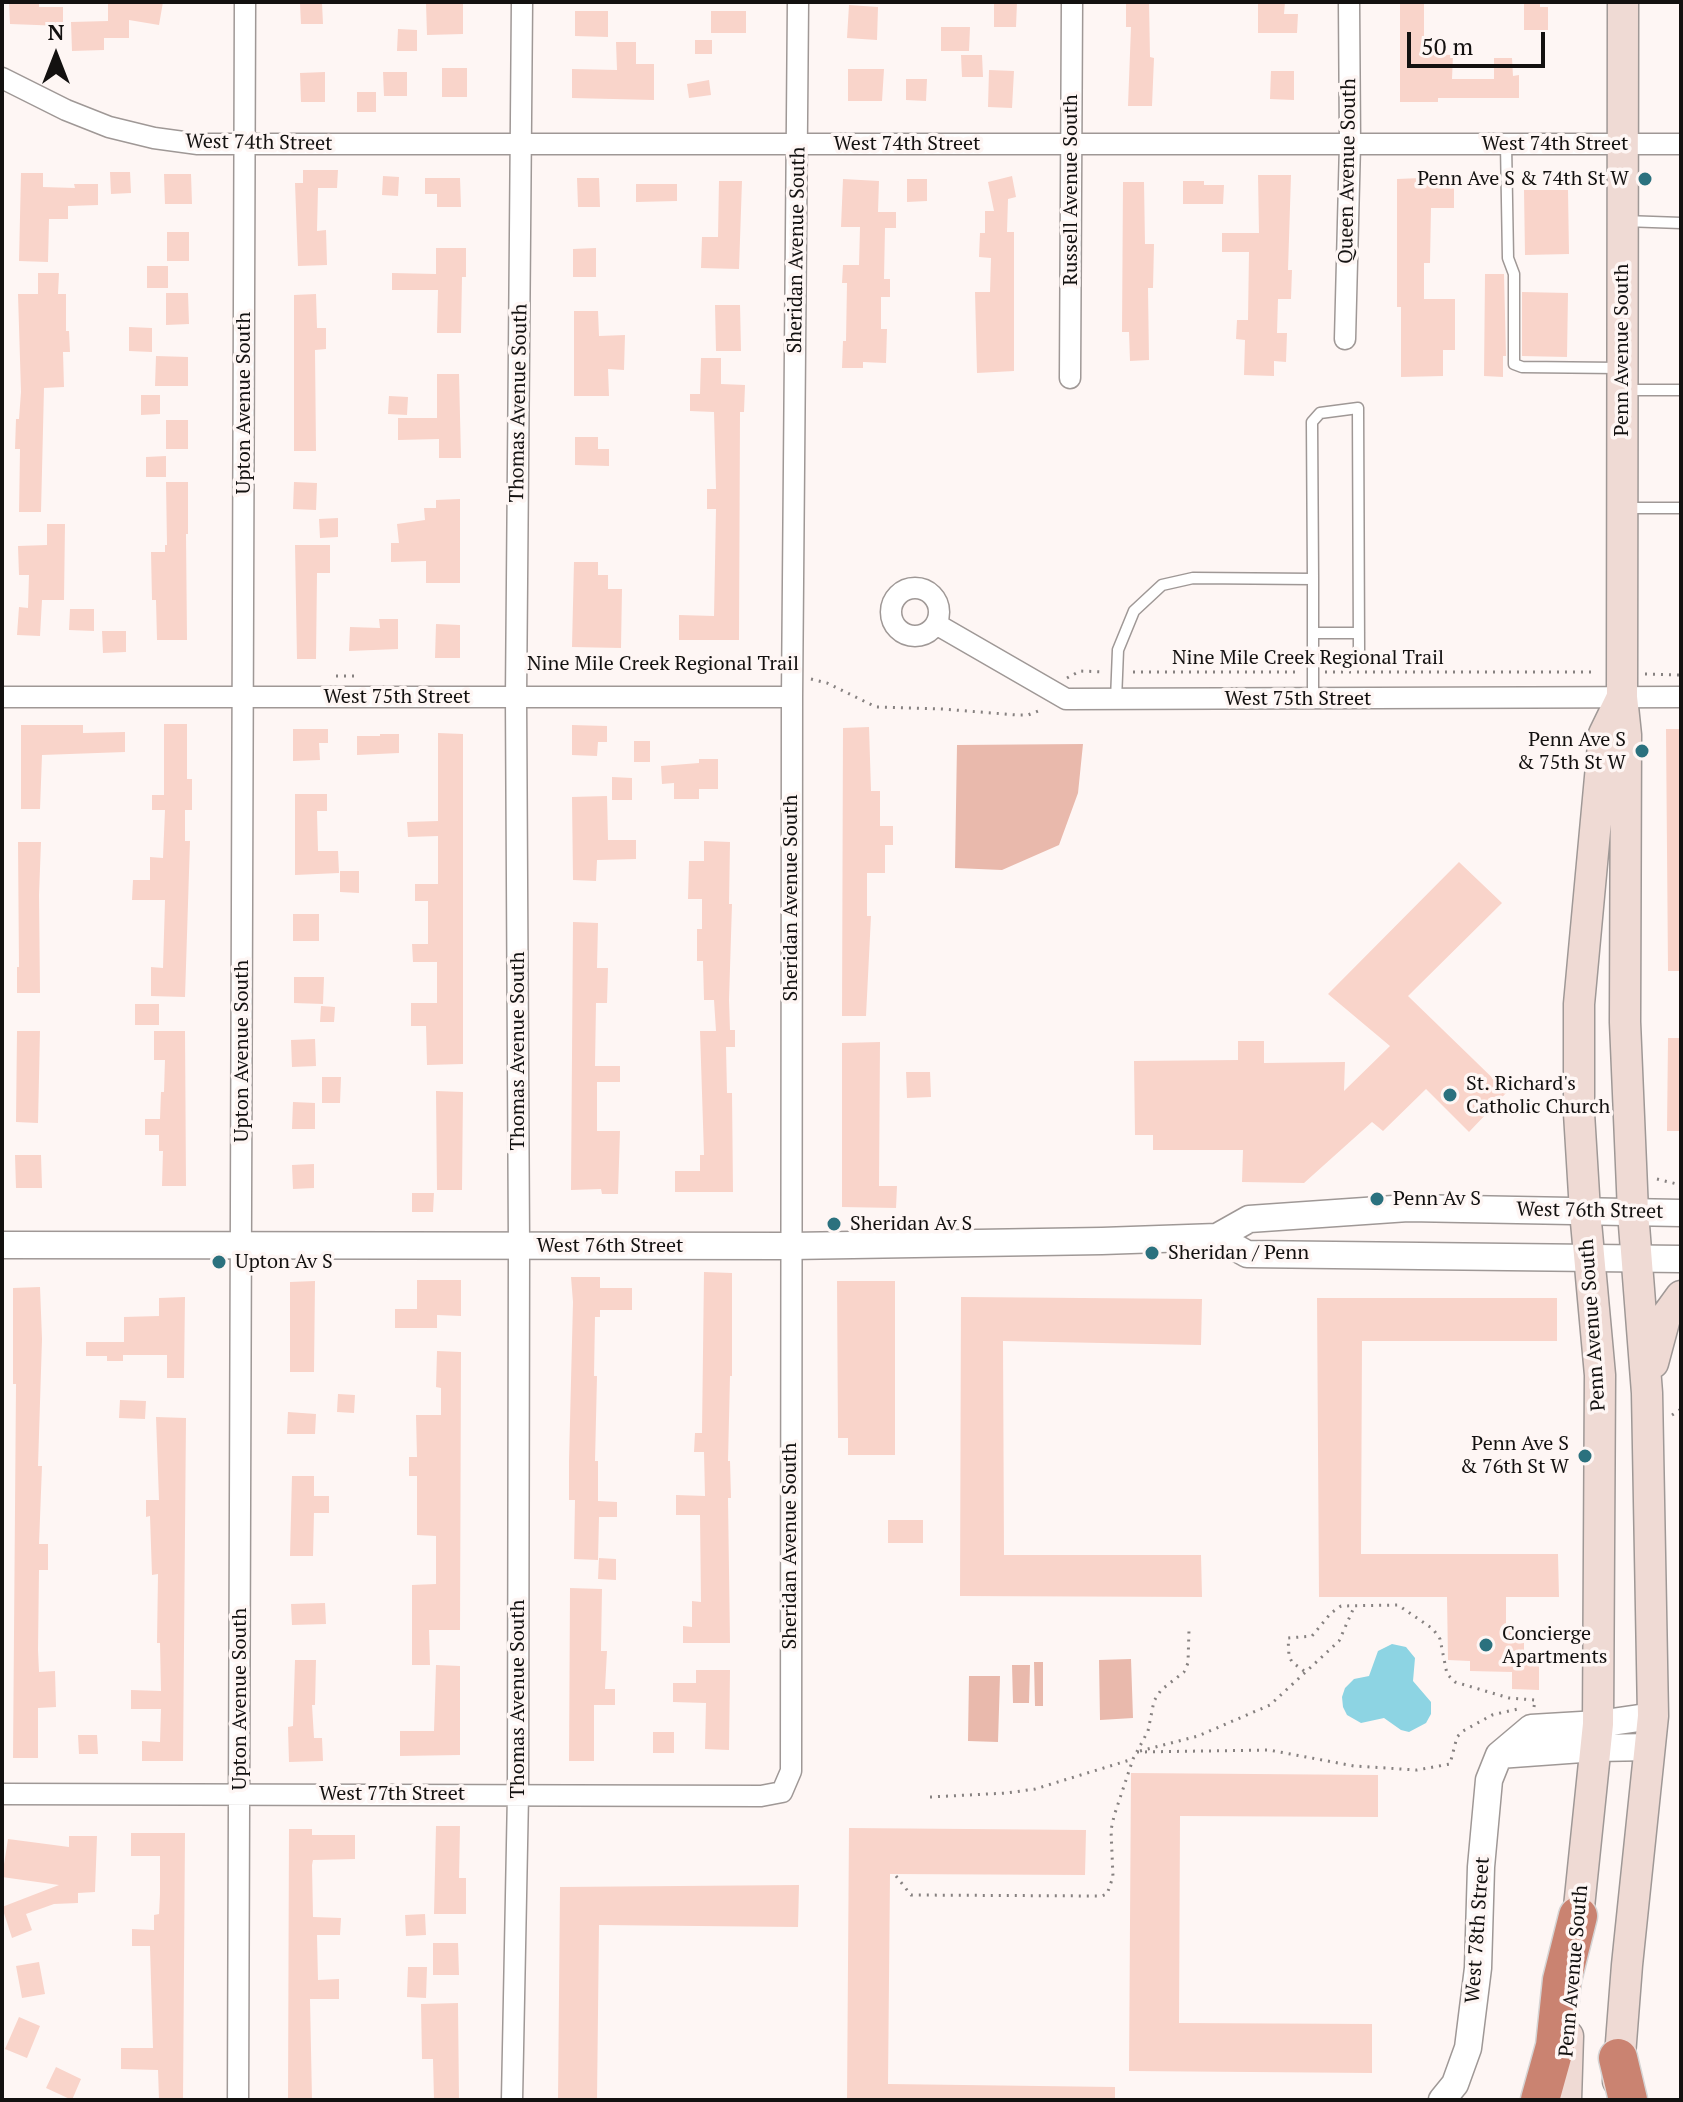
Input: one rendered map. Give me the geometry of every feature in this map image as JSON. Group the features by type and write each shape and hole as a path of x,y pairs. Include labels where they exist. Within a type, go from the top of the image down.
{"highway":[{"path":"1540,2100 1555,2046 1562,1980 1578,1916"},
{"path":"1618,2058 1628,2100"}],"main road":[{"name":"Penn Avenue South","path":"1617,2100 1618,2058 1653,1716 1647,1393 1633,1212 1625,1022 1623,2"},
{"name":"Penn Avenue South","path":"1566,2100 1578,1916 1597,1736 1600,1375 1579,1113 1579,1004 1604,734 1622,685"},
{"path":"1647,1393 1658,1335 1665,1318 1681,1296"}],"street":[{"name":"Upton Avenue South","path":"238,2100 245,2"},
{"name":"Thomas Avenue South","path":"512,2100 518,1794 516,697 522,2"},
{"name":"Sheridan Avenue South","path":"782,1792 791,1771 792,688 798,2"},
{"name":"Russell Avenue South","path":"1070,378 1072,2"},
{"name":"Queen Avenue South","path":"1345,339 1350,144 1349,2"},
{"name":"West 74th Street","path":"2,78 66,110 109,127 198,144 1681,144"},
{"name":"West 75th Street","path":"936,624 1066,699 1313,699 1622,685 1681,697"},
{"name":"West 75th Street","path":"2,697 516,697 792,688"},
{"name":"West 76th Street","path":"2,1245 790,1246 1217,1237 1249,1219 1408,1208 1681,1213"},
{"name":"West 76th Street","path":"1217,1237 1247,1254 1681,1259"},
{"name":"West 78th Street","path":"1442,2100 1455,2084 1468,2048 1478,1968 1481,1867 1489,1780 1499,1755 1597,1736 1653,1716"},
{"name":"West 78th Street","path":"1597,1736 1651,1747"},
{"name":"West 77th Street","path":"2,1794 761,1796 782,1792"}],"lane":[{"path":"1506,144 1508,258 1514,274 1514,364 1681,390"},
{"path":"1622,221 1681,223"},
{"path":"1313,699 1312,422 1320,413 1332,409 1358,408 1359,650"},
{"path":"1622,508 1681,508"},
{"path":"1116,700 1118,650 1134,611 1162,585 1193,578 1313,579"},
{"path":"1313,633 1359,633"}],"path":[{"name":"Nine Mile Creek Regional Trail","path":"792,688 827,683 876,707 1028,715 1047,707 1062,682 1080,671 1313,672 1622,685 1681,675"},
{"path":"329,677 369,676"},
{"path":"1657,1179 1681,1185"},
{"path":"1672,1415 1681,1409"},
{"path":"1137,1752 1198,1736 1270,1705 1339,1641 1355,1605"},
{"path":"1137,1752 1269,1750 1354,1766 1417,1770 1450,1764 1457,1737 1485,1719 1507,1710 1535,1707 1535,1700 1509,1698 1455,1682 1447,1674 1440,1639 1433,1629 1398,1605 1341,1606 1312,1636 1288,1638 1292,1662 1304,1671"},
{"path":"896,1876 911,1895 1102,1896 1111,1888 1111,1830 1133,1759 1148,1731 1154,1701 1161,1690 1184,1672 1188,1663 1189,1630"},
{"path":"930,1797 1035,1789 1133,1759"}],"shaded area":[{"path":"1083,744 1078,793 1059,845 1002,870 955,868 957,745"},
{"path":"1131,1659 1133,1718 1100,1720 1099,1660"},
{"path":"1034,1662 1043,1662 1043,1706 1035,1706"},
{"path":"1012,1665 1030,1665 1029,1703 1013,1703"},
{"path":"969,1676 1000,1676 998,1742 968,1741"}],"water":[{"path":"1392,1644 1406,1647 1415,1658 1413,1681 1431,1702 1431,1714 1426,1723 1409,1732 1384,1718 1361,1723 1347,1715 1343,1707 1345,1688 1354,1679 1369,1676 1378,1651"}],"building":[{"path":"9,2 39,2 39,7 63,7 63,26 10,24"},
{"path":"163,2 159,25 129,20 129,38 104,38 104,50 72,51 71,22 108,21 108,4"},
{"path":"463,2 463,34 427,35 426,3"},
{"path":"994,2 1017,2 1016,27 994,27"},
{"path":"1126,2 1149,2 1150,57 1154,58 1152,106 1128,106 1131,27 1126,27"},
{"path":"1258,2 1285,2 1284,14 1298,14 1297,33 1258,33"},
{"path":"1400,2 1424,2 1424,54 1453,55 1452,79 1494,79 1494,58 1512,58 1513,76 1519,75 1519,98 1438,98 1438,102 1400,102"},
{"path":"1524,2 1540,2 1540,7 1548,7 1548,30 1524,30"},
{"path":"322,3 323,24 301,24 300,4"},
{"path":"849,5 878,7 877,40 847,38"},
{"path":"575,11 608,11 608,37 575,36"},
{"path":"711,11 746,11 746,33 711,33"},
{"path":"941,27 970,27 969,51 941,51"},
{"path":"398,29 417,30 417,51 397,51"},
{"path":"695,40 712,40 712,54 695,54"},
{"path":"616,42 636,42 636,64 654,64 654,100 572,98 572,69 617,70"},
{"path":"961,55 982,55 983,77 962,77"},
{"path":"442,68 467,68 467,97 442,97"},
{"path":"848,69 884,69 882,101 848,101"},
{"path":"989,70 1014,71 1012,108 988,107"},
{"path":"1271,71 1294,71 1294,100 1270,99"},
{"path":"325,72 325,102 301,102 300,73"},
{"path":"383,72 407,72 407,96 384,96"},
{"path":"906,79 927,79 926,101 906,100"},
{"path":"709,80 711,95 689,98 687,84"},
{"path":"357,92 376,92 376,112 357,112"},
{"path":"303,170 338,170 337,188 318,188 317,231 326,230 327,265 298,266 295,183 303,183"},
{"path":"110,172 130,172 131,193 111,194"},
{"path":"21,173 43,173 43,187 75,188 74,184 98,184 98,205 68,206 68,219 49,219 48,262 19,261"},
{"path":"164,174 191,174 192,204 165,204"},
{"path":"1258,175 1291,175 1288,270 1292,270 1291,299 1278,299 1277,333 1287,333 1286,362 1274,361 1274,376 1244,375 1245,340 1236,339 1237,320 1248,320 1249,252 1222,252 1222,233 1259,233"},
{"path":"383,176 399,177 398,196 382,195"},
{"path":"1012,176 1016,197 1008,199 1007,232 1014,232 1014,371 977,373 975,292 990,292 991,258 979,257 980,233 985,233 985,211 994,211 988,182"},
{"path":"425,178 460,178 461,207 437,207 437,194 425,194"},
{"path":"577,178 599,178 600,207 578,207"},
{"path":"1421,178 1421,184 1454,184 1454,208 1431,208 1430,263 1424,263 1424,299 1455,299 1455,350 1443,350 1443,376 1401,377 1401,307 1397,307 1397,179"},
{"path":"843,179 879,181 878,212 896,212 896,228 885,228 884,279 890,279 890,297 881,297 881,329 887,329 886,363 863,362 863,368 842,368 843,341 846,341 847,283 842,283 843,265 859,265 860,227 841,227"},
{"path":"907,179 927,179 927,201 907,202"},
{"path":"719,181 742,181 739,269 701,268 702,237 718,237"},
{"path":"1183,181 1224,185 1223,204 1183,204"},
{"path":"1123,182 1144,182 1145,244 1154,244 1153,288 1148,288 1149,360 1130,361 1129,332 1122,332"},
{"path":"636,184 677,184 677,201 636,202"},
{"path":"1524,190 1568,190 1569,254 1525,255"},
{"path":"167,232 189,232 189,261 167,261"},
{"path":"436,248 466,248 461,333 437,333 438,290 392,290 392,273 436,274"},
{"path":"596,248 596,277 573,277 573,249"},
{"path":"147,266 168,266 168,288 147,288"},
{"path":"38,273 59,273 58,294 66,294 66,331 69,331 70,352 63,352 64,387 44,388 41,512 19,512 20,449 15,449 21,392 18,294 38,294"},
{"path":"1485,274 1504,274 1506,356 1503,356 1503,377 1484,376"},
{"path":"1522,292 1568,293 1567,357 1522,356"},
{"path":"166,293 188,293 189,324 166,325"},
{"path":"316,294 317,328 326,328 326,349 315,350 316,451 294,451 294,295"},
{"path":"715,305 740,305 741,351 716,351"},
{"path":"574,311 598,311 599,336 625,335 624,370 608,369 609,396 574,396"},
{"path":"129,327 152,328 152,352 129,351"},
{"path":"156,356 188,357 188,386 155,386"},
{"path":"701,358 721,358 721,384 745,385 744,412 740,412 739,640 679,640 679,615 714,616 716,509 707,509 707,489 716,489 714,412 690,411 690,394 700,394"},
{"path":"437,374 459,374 461,458 439,458 439,439 398,440 398,418 437,418"},
{"path":"141,395 160,395 160,414 141,415"},
{"path":"389,396 408,397 407,415 388,414"},
{"path":"166,420 188,420 188,449 166,449"},
{"path":"575,437 598,437 598,449 609,449 609,466 575,465"},
{"path":"166,456 166,477 146,477 146,457"},
{"path":"166,482 188,482 187,640 157,640 151,552 165,552 167,545"},
{"path":"294,482 317,483 316,510 293,509"},
{"path":"460,499 460,583 426,583 426,561 391,562 391,543 399,543 397,524 425,520 424,508 436,508 436,500"},
{"path":"338,518 338,537 320,538 319,519"},
{"path":"47,524 65,524 64,600 42,600 40,636 17,635 19,607 28,608 29,575 19,575 18,546 47,545"},
{"path":"295,545 330,545 330,573 317,573 316,659 297,659"},
{"path":"574,562 598,562 598,575 608,575 608,589 622,589 621,648 572,647"},
{"path":"70,609 94,609 94,631 69,630"},
{"path":"379,619 398,619 398,649 349,651 350,627 380,628"},
{"path":"436,624 460,625 460,658 435,658"},
{"path":"102,631 126,631 126,652 103,653"},
{"path":"164,724 187,724 187,779 192,779 192,810 185,810 185,841 190,841 185,997 151,996 151,967 163,968 165,900 132,900 133,880 150,880 150,857 163,858 165,810 152,810 152,795 164,795"},
{"path":"21,725 83,725 83,733 125,732 125,752 42,755 40,809 21,809"},
{"path":"572,725 607,726 607,742 598,742 597,756 572,755"},
{"path":"869,727 871,791 880,791 880,826 893,826 893,845 885,845 885,873 867,873 867,916 871,916 866,1016 842,1016 843,728"},
{"path":"293,729 328,729 328,743 319,743 320,760 293,761"},
{"path":"1666,729 1681,729 1681,971 1668,971"},
{"path":"438,733 463,734 463,1064 427,1065 426,1026 411,1026 411,1003 437,1003 437,962 413,962 412,944 428,944 428,901 415,901 415,884 438,884 438,836 408,837 407,822 438,821"},
{"path":"399,734 399,753 357,755 357,736"},
{"path":"634,741 650,741 650,762 634,762"},
{"path":"699,759 718,759 718,789 699,789 699,799 674,799 674,783 662,784 661,766 699,763"},
{"path":"612,777 632,778 632,800 612,800"},
{"path":"295,794 327,794 327,811 317,811 318,851 338,851 339,873 295,875"},
{"path":"607,796 608,840 636,840 636,859 597,860 596,881 573,880 572,797"},
{"path":"704,841 730,842 729,1000 730,1030 735,1030 735,1047 726,1047 727,1093 732,1093 733,1192 675,1192 675,1171 700,1171 700,1155 704,1155 700,1031 716,1031 714,1000 704,1000 703,961 697,961 697,929 702,929 702,899 688,899 689,861 704,861"},
{"path":"18,842 41,842 40,993 17,993"},
{"path":"1459,862 1502,903 1408,996 1507,1092 1469,1132 1426,1089 1383,1131 1372,1122 1304,1183 1242,1182 1243,1150 1153,1150 1153,1135 1135,1135 1134,1061 1238,1060 1238,1041 1264,1041 1264,1063 1345,1062 1344,1091 1390,1046 1328,994"},
{"path":"340,871 359,871 359,893 340,892"},
{"path":"293,914 319,914 319,941 293,941"},
{"path":"573,922 598,923 597,968 608,968 607,1003 596,1003 595,1066 620,1066 620,1082 597,1082 597,1131 620,1131 618,1194 602,1194 601,1189 571,1190"},
{"path":"294,977 324,977 323,1004 294,1003"},
{"path":"135,1004 159,1004 159,1025 135,1025"},
{"path":"321,1006 335,1007 334,1022 320,1022"},
{"path":"17,1031 40,1031 38,1123 16,1122"},
{"path":"154,1031 185,1031 186,1186 162,1186 163,1151 159,1151 159,1135 145,1135 145,1119 160,1119 161,1092 164,1092 165,1060 154,1060"},
{"path":"1668,1038 1681,1038 1681,1131 1667,1131"},
{"path":"315,1039 316,1066 292,1067 291,1040"},
{"path":"880,1042 879,1186 897,1186 896,1208 842,1207 842,1043"},
{"path":"906,1072 930,1072 931,1097 907,1098"},
{"path":"322,1077 341,1077 340,1103 322,1103"},
{"path":"436,1091 463,1092 462,1190 437,1190"},
{"path":"293,1102 315,1103 315,1129 292,1129"},
{"path":"15,1155 41,1155 42,1188 16,1188"},
{"path":"314,1164 314,1188 293,1189 292,1165"},
{"path":"412,1193 434,1193 433,1212 412,1212"},
{"path":"704,1272 732,1273 728,1461 731,1498 728,1498 730,1643 683,1643 683,1626 692,1627 692,1601 701,1602 700,1515 676,1515 676,1495 705,1496 704,1452 694,1452 695,1433 702,1433"},
{"path":"571,1277 600,1277 600,1288 632,1288 632,1310 600,1310 600,1317 595,1317 598,1501 617,1502 617,1517 599,1517 598,1560 574,1559 575,1500 569,1500"},
{"path":"417,1280 461,1280 461,1316 437,1315 437,1328 395,1328 395,1309 417,1309"},
{"path":"315,1281 314,1372 290,1372 290,1282"},
{"path":"837,1281 895,1281 895,1455 848,1455 848,1438 838,1438"},
{"path":"40,1287 42,1339 38,1466 42,1466 39,1544 48,1544 48,1570 39,1570 38,1650 39,1672 55,1671 56,1707 38,1708 38,1758 13,1758 16,1384 13,1384 13,1288"},
{"path":"185,1297 184,1378 167,1378 167,1355 123,1355 123,1361 107,1361 107,1356 86,1356 86,1342 124,1342 124,1317 159,1316 159,1298"},
{"path":"961,1297 1202,1299 1201,1345 1003,1341 1004,1555 1201,1555 1202,1597 960,1596"},
{"path":"1317,1298 1557,1298 1557,1341 1362,1341 1361,1554 1558,1554 1559,1597 1506,1597 1506,1629 1524,1628 1524,1663 1539,1663 1539,1690 1512,1689 1512,1672 1470,1671 1470,1661 1448,1660 1447,1597 1319,1597"},
{"path":"437,1351 461,1352 460,1630 429,1630 430,1665 412,1665 412,1585 436,1584 436,1536 417,1535 417,1476 409,1476 409,1457 417,1457 416,1415 441,1415 441,1388 436,1387"},
{"path":"338,1394 355,1395 354,1413 337,1412"},
{"path":"120,1400 146,1401 145,1419 119,1418"},
{"path":"288,1412 316,1414 315,1434 287,1434"},
{"path":"156,1417 186,1418 183,1761 142,1761 142,1741 160,1742 161,1709 131,1709 131,1690 161,1691 160,1643 157,1643 158,1574 152,1575 150,1516 146,1517 146,1500 159,1500"},
{"path":"292,1476 314,1476 314,1496 329,1496 329,1513 314,1513 313,1556 290,1556"},
{"path":"888,1520 923,1520 923,1543 888,1543"},
{"path":"599,1558 616,1559 616,1580 598,1579"},
{"path":"570,1588 602,1589 601,1651 607,1651 605,1689 615,1689 615,1705 594,1705 594,1761 569,1761"},
{"path":"325,1603 326,1624 292,1625 291,1604"},
{"path":"295,1660 316,1660 315,1705 312,1705 314,1738 322,1738 323,1761 289,1762 288,1727 293,1726"},
{"path":"436,1665 460,1666 460,1755 400,1756 400,1731 434,1731"},
{"path":"696,1670 730,1670 729,1750 705,1749 706,1703 673,1702 673,1683 696,1683"},
{"path":"653,1732 674,1732 674,1753 653,1753"},
{"path":"78,1735 97,1735 98,1754 79,1754"},
{"path":"1131,1773 1378,1775 1378,1817 1180,1816 1179,2023 1372,2024 1372,2073 1129,2071"},
{"path":"436,1826 460,1826 459,1878 466,1878 466,1914 434,1914"},
{"path":"849,1828 1086,1830 1085,1875 890,1874 888,2084 1115,2087 1115,2100 847,2100"},
{"path":"289,1829 312,1829 312,1835 355,1835 355,1859 313,1860 312,1865 313,1917 341,1918 340,1935 317,1935 318,1980 339,1979 339,1999 310,1999 312,2100 288,2100"},
{"path":"131,1833 185,1833 183,2100 159,2100 158,2070 121,2069 121,2048 153,2048 150,1946 132,1946 132,1929 154,1930 154,1915 159,1914 160,1894 160,1856 131,1856"},
{"path":"69,1836 97,1836 95,1892 78,1893 78,1903 54,1904 26,1914 32,1930 12,1938 2,1907 59,1885 2,1877 8,1839 69,1847"},
{"path":"799,1885 798,1927 599,1925 597,2100 558,2100 560,1887"},
{"path":"425,1914 426,1935 406,1936 405,1915"},
{"path":"433,1943 458,1943 459,1975 433,1975"},
{"path":"39,1962 45,1994 22,1998 16,1966"},
{"path":"408,1967 427,1967 426,1998 407,1997"},
{"path":"458,2003 459,2100 434,2100 433,2059 422,2059 421,2004"},
{"path":"19,2017 40,2026 27,2058 5,2049"},
{"path":"56,2067 81,2079 72,2100 46,2088"}],"place":[{"name":"Penn Ave S & 74th St W","path":"1645,179"},
{"name":"Penn Ave S & 75th St W","path":"1642,751"},
{"name":"St. Richard's Catholic Church","path":"1450,1095"},
{"name":"Penn Av S","path":"1377,1199"},
{"name":"Sheridan Av S","path":"834,1224"},
{"name":"Sheridan / Penn","path":"1152,1253"},
{"name":"Upton Av S","path":"219,1262"},
{"name":"Penn Ave S & 76th St W","path":"1585,1456"},
{"name":"Concierge Apartments","path":"1486,1645"}]}
